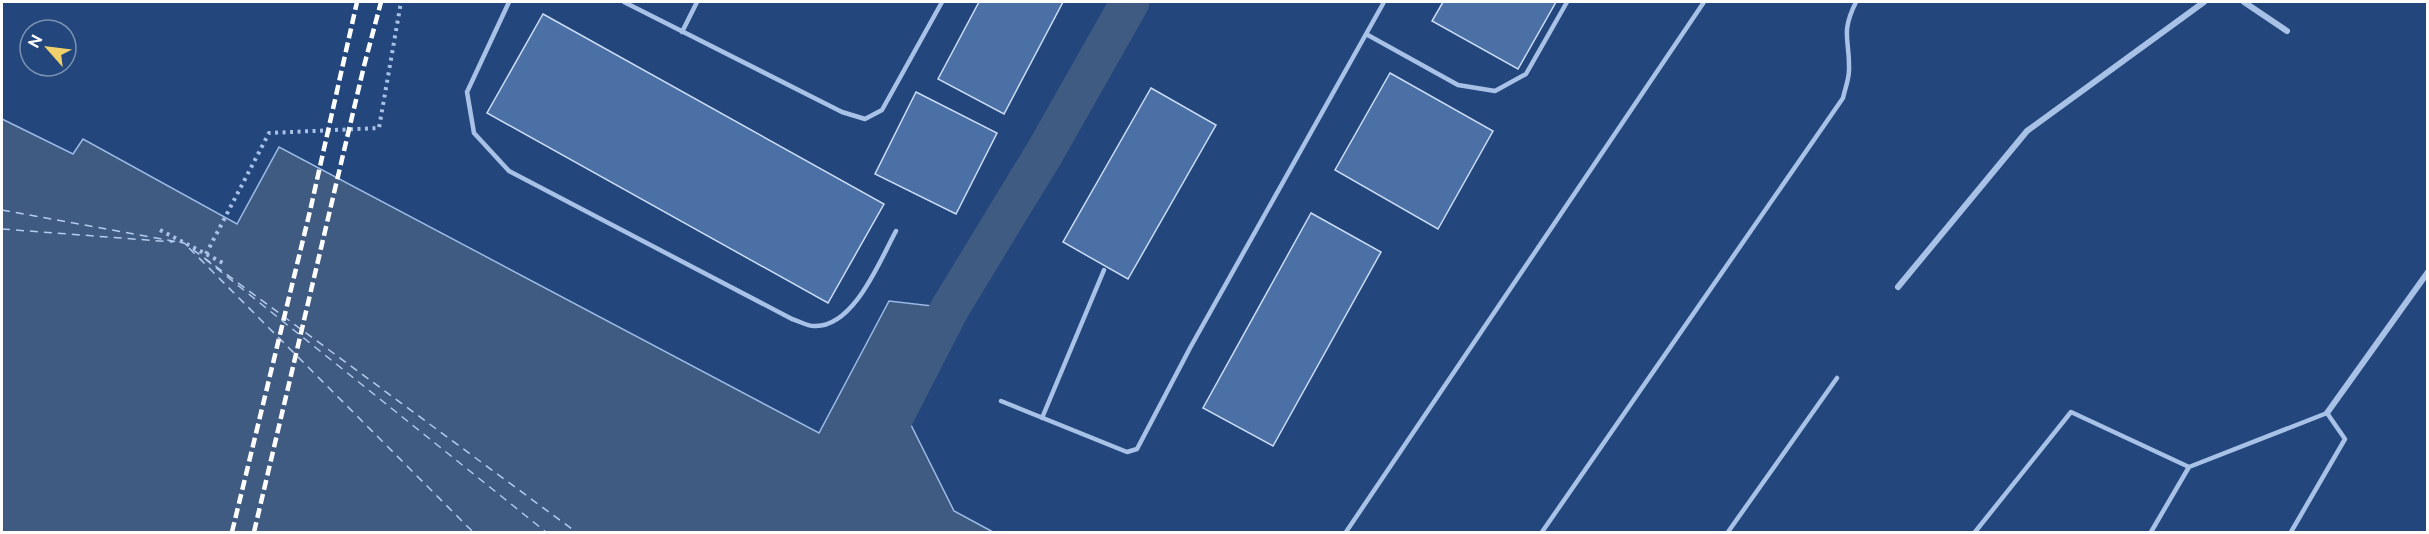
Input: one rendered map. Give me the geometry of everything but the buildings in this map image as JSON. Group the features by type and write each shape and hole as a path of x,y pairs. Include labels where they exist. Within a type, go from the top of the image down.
{"street":[{"path":"1898,287 2027,131 2204,2"},
{"path":"2244,2 2287,31"},
{"path":"2327,413 2427,272"}],"lane":[{"path":"509,2 466,92 474,133 509,171 792,320 814,326 834,322 854,306 896,231"},
{"path":"624,2 842,112 865,119 882,110 942,2"},
{"path":"682,32 697,2"},
{"path":"1001,401 1127,452 1137,449 1190,348 1384,2"},
{"path":"1366,34 1458,85 1495,91 1526,74 1567,2"},
{"path":"1346,532 1704,2"},
{"path":"1542,532 1843,98 1849,70 1845,38 1849,16 1856,2"},
{"path":"1042,418 1104,270"},
{"path":"1728,532 1837,378"},
{"path":"1975,532 2071,412 2189,467"},
{"path":"2151,532 2189,467 2327,413 2345,439 2291,532"}],"path":[{"path":"206,254 269,133 379,128 401,2"},
{"path":"160,230 225,264"}],"water":[{"path":"2,119 73,154 83,139 237,224 279,147 819,433 889,301 950,308 927,326 898,399 954,511 993,532 2,532"}],"waterway":[{"path":"835,532 950,308 1045,152 1130,2"}],"ferry route":[{"path":"2,210 184,243 576,532"},
{"path":"2,229 173,242"},
{"path":"189,248 473,532"},
{"path":"205,259 546,532"}],"railway":[{"path":"232,532 310,211 357,2"},
{"path":"254,532 381,2"}]}
